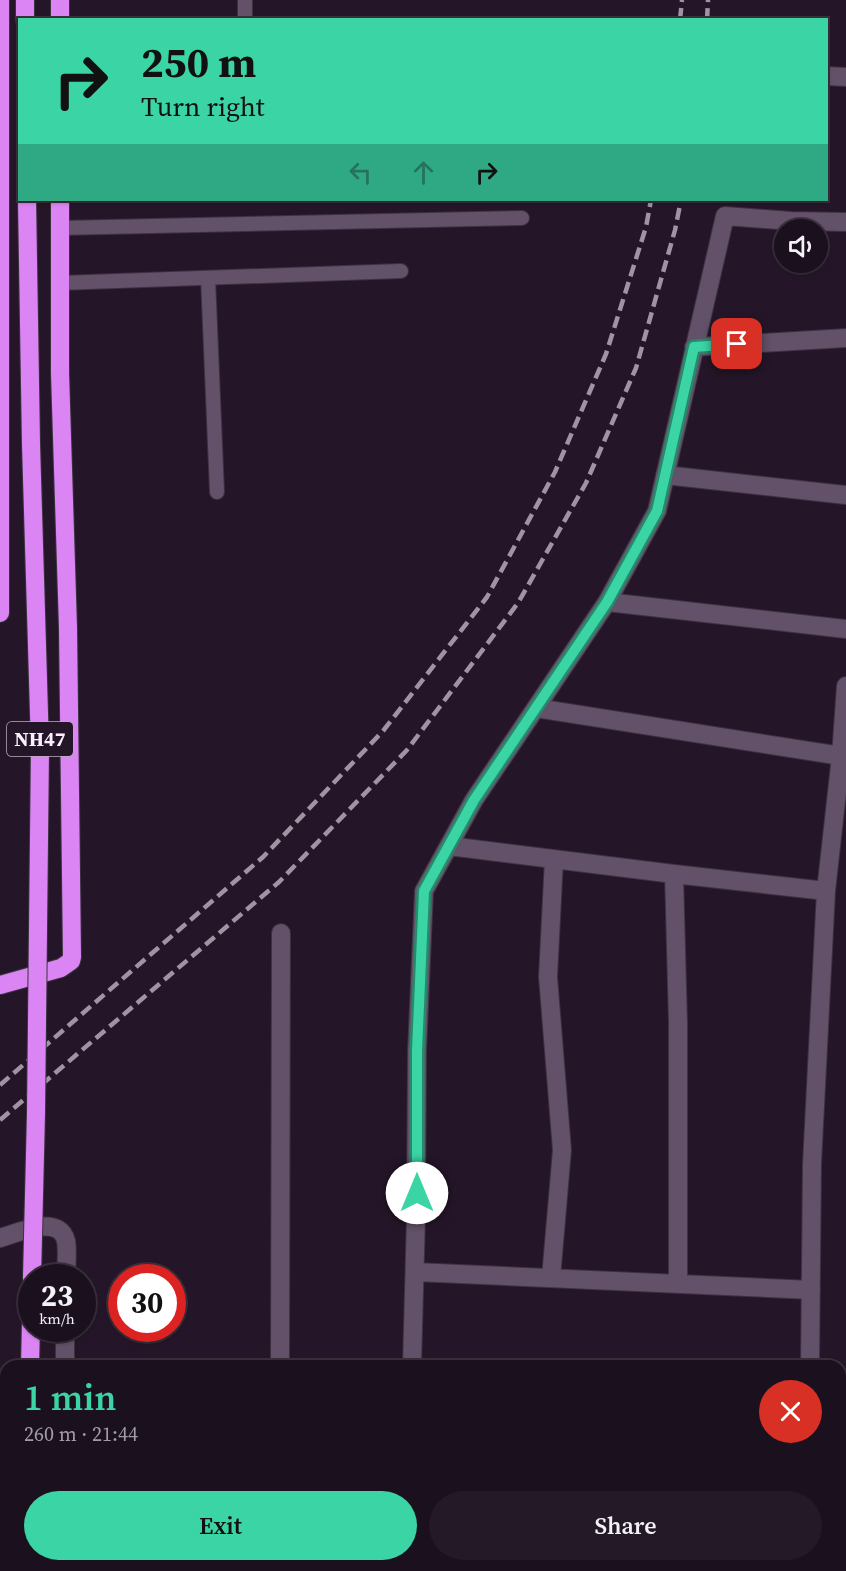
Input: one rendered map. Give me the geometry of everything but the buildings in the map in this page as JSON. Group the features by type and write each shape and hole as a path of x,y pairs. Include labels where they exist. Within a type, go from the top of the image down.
{"highway":[{"path":"0,0 0,613"},
{"path":"25,0 25,18"},
{"path":"60,0 60,18"},
{"name":"NH47","path":"27,201 40,747 32,1264"},
{"path":"0,985 61,968 72,957 68,628 60,373 60,201"},
{"name":"NH47","path":"30,1360 31,1342"}],"street":[{"path":"828,76 846,77"},
{"path":"412,1360 417,1051 424,891 474,800 607,602 657,511 725,216 846,222"},
{"path":"694,347 846,338"},
{"path":"665,475 846,495"},
{"path":"607,602 846,629"},
{"path":"810,1360 812,1164 826,891 837,871 846,686"},
{"path":"536,708 841,756"},
{"path":"449,846 826,891"},
{"path":"551,1278 562,1150 548,977 554,859"},
{"path":"674,874 678,1023 678,1284"},
{"path":"280,1360 281,933"},
{"path":"0,1238 47,1225 56,1227 65,1240 66,1264"},
{"path":"415,1272 811,1290"},
{"path":"64,1360 65,1342"}],"lane":[{"path":"244,18 245,0"},
{"path":"60,228 522,218"},
{"path":"60,282 401,271"},
{"path":"208,278 217,492"}],"railway":[{"path":"680,18 682,0"},
{"path":"707,18 708,0"},
{"path":"0,1085 263,857 383,731 487,597 555,472 606,354 646,227 651,201"},
{"path":"0,1120 279,882 407,750 518,603 586,483 636,368 675,230 681,201"}],"route":[{"path":"417,1193 417,1051 424,891 474,800 607,602 657,511 694,347 737,344"}]}
